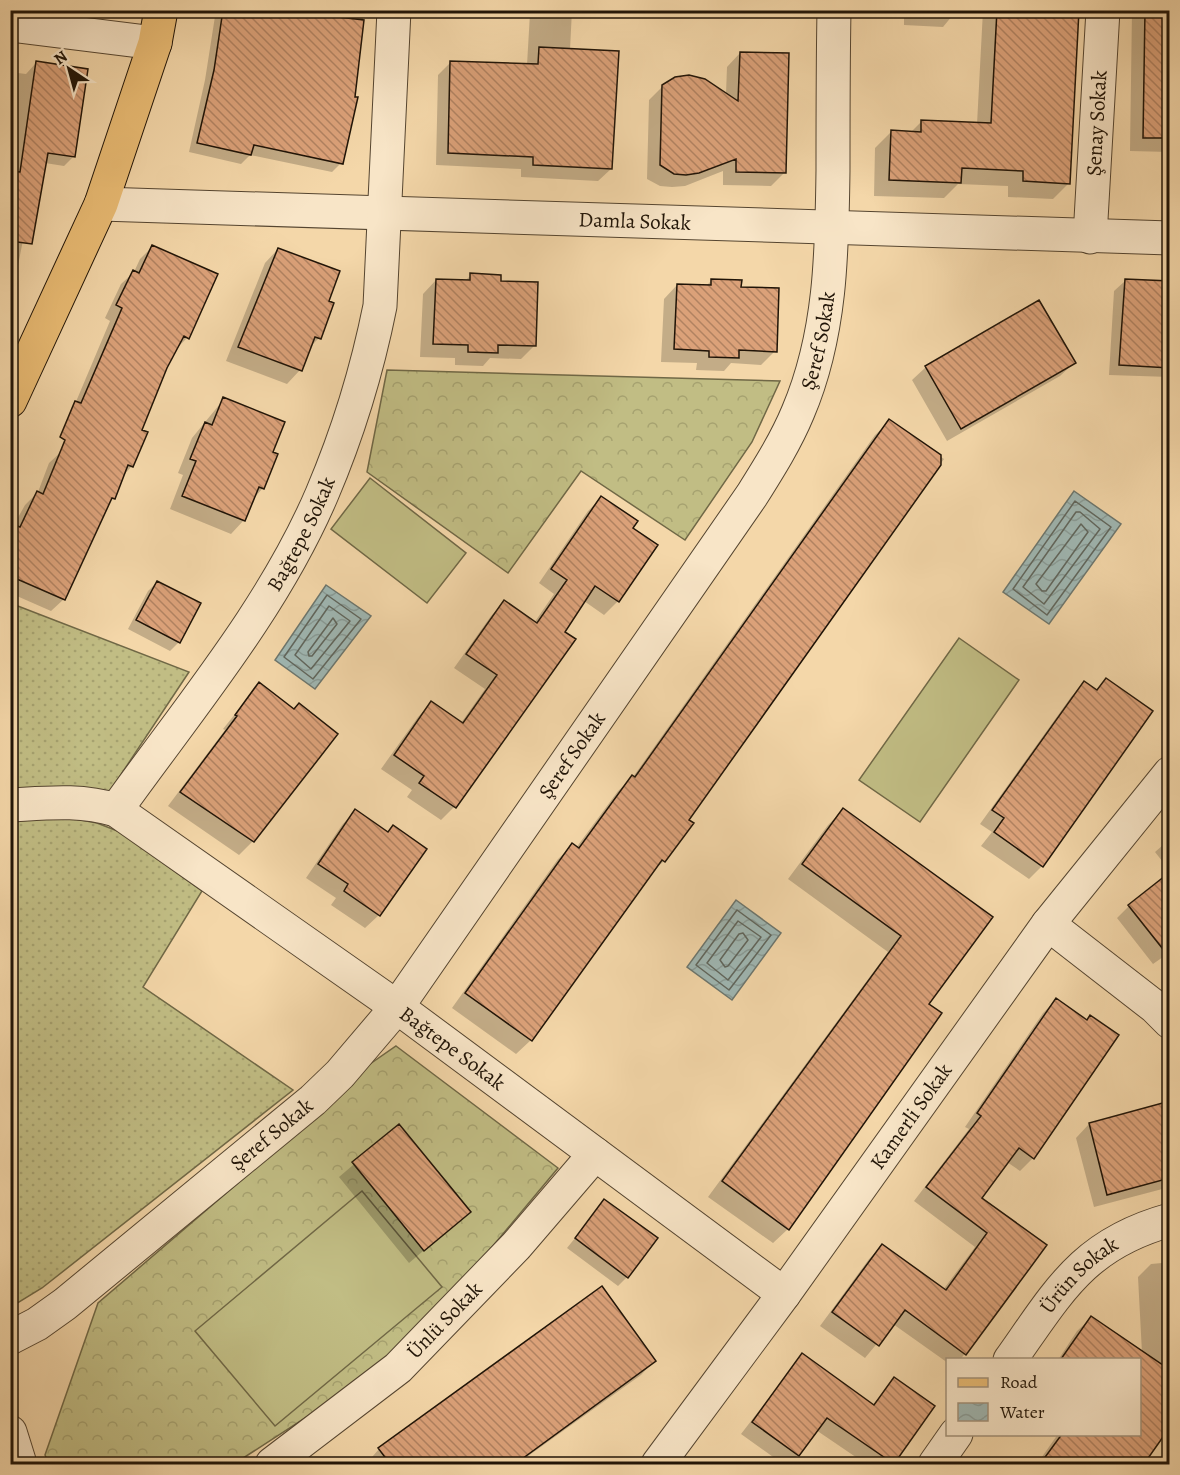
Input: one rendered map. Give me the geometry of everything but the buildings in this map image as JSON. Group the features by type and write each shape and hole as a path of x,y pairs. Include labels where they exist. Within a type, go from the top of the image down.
{"main road":[{"path":"10,401 101,204 155,43 161,10"}],"street":[{"name":"Bağtepe Sokak","path":"116,810 251,622 303,533 322,494 352,414 371,351 380,306 394,10"},
{"name":"Şeref Sokak","path":"10,1338 37,1324 65,1304 313,1100 340,1074 397,1007 716,548 780,450 799,411 815,362 831,281 834,10"},
{"name":"Şenay Sokak","path":"1090,237 1103,10"},
{"path":"10,25 155,43"},
{"name":"Damla Sokak","path":"101,204 384,215 1170,238"},
{"name":"Kamerli Sokak","path":"658,1464 784,1294 1048,924 1170,773"},
{"name":"Bağtepe Sokak","path":"10,805 70,801 95,803 116,810 397,1007 784,1294"},
{"path":"1048,924 1155,1007 1170,1022"},
{"name":"Ünlü Sokak","path":"272,1464 398,1368 516,1246 595,1154"},
{"name":"Ürün Sokak","path":"1011,1358 1078,1269 1118,1239 1139,1229 1170,1220"},
{"path":"10,1432 20,1464"},
{"path":"935,1464 956,1436"}],"green space":[{"path":"387,370 780,381 752,442 685,540 581,471 508,573 367,472"},
{"path":"370,478 466,553 427,603 331,529"},
{"path":"10,603 189,672 110,791 84,789 11,793"},
{"path":"959,638 1019,680 920,822 859,780"},
{"path":"59,816 97,823 120,832 202,891 143,987 293,1090 42,1288 11,1307 10,820"},
{"path":"396,1046 558,1168 446,1302 359,1383 234,1464 49,1464 45,1455 98,1303 322,1111 357,1073"},
{"path":"362,1191 442,1287 275,1426 195,1331"}],"water":[{"path":"1074,491 1121,524 1049,624 1003,592"},
{"path":"326,585 371,616 315,689 275,660"},
{"path":"736,900 781,933 732,1000 687,967"}]}
